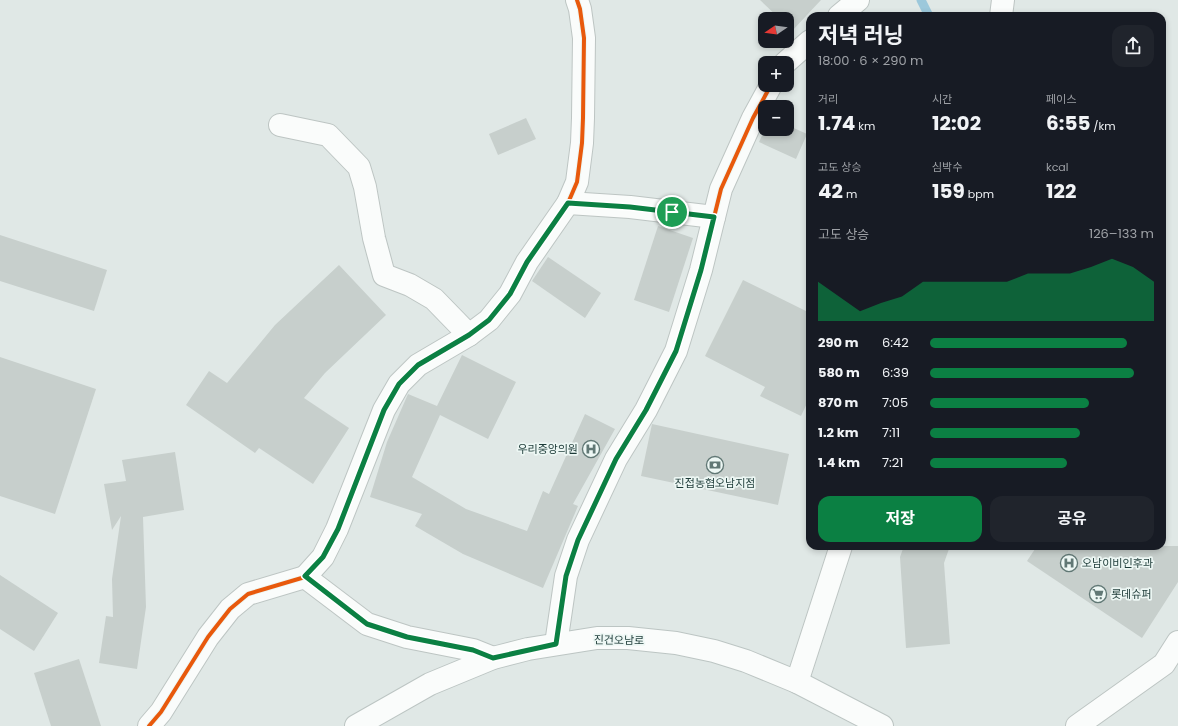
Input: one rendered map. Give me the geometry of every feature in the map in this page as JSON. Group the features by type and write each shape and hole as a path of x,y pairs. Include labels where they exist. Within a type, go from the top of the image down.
{"street":[{"path":"149,726 162,712 208,636 230,609 248,594 305,576 323,557 338,529 384,410 399,384 418,365 469,335 489,320 510,294 527,262 568,203 577,182 582,143 584,38 580,9 577,0"},
{"path":"844,12 858,0"},
{"path":"1002,12 1003,0"},
{"path":"793,56 806,45"},
{"path":"556,644 566,576 578,540 616,459 646,410 676,351 701,270 721,189 753,118 768,92"},
{"path":"280,125 328,134 359,167 365,187 374,238 384,275 410,285 434,300 469,335"},
{"path":"568,203 630,207 714,217"},
{"path":"797,682 840,550"},
{"path":"305,576 367,624 407,637 473,650 493,658"},
{"name":"진건오남로","path":"356,726 430,684 493,658 556,644 596,638 628,638 676,643 714,651 746,661 797,682 882,726"},
{"path":"1077,726 1164,664 1178,642"}],"building":[{"path":"760,0 821,0 810,12 806,12 806,16 794,29 794,12 773,12"},
{"path":"526,118 536,139 498,155 489,134"},
{"path":"794,128 806,134 796,159 759,142 762,136 794,136"},
{"path":"658,226 693,238 669,312 634,300"},
{"path":"0,235 107,270 94,311 0,281"},
{"path":"548,257 601,293 585,318 532,281"},
{"path":"339,265 386,315 325,373 304,398 349,428 313,484 259,448 255,453 186,405 209,371 227,383 275,325"},
{"path":"743,280 806,311 806,405 801,416 760,396 765,387 705,356"},
{"path":"462,355 516,382 488,439 440,415 412,477 466,509 527,531 543,491 549,494 585,414 615,429 573,504 578,506 543,588 463,554 415,526 422,514 370,497 387,442 408,394 437,406"},
{"path":"0,357 96,389 55,514 0,496"},
{"name":"진접농협오남지점","path":"652,424 789,454 778,505 641,476"},
{"path":"175,452 184,510 143,517 146,607 137,669 99,663 106,616 113,617 112,579 121,516 112,530 104,484 126,481 122,460"},
{"path":"1166,546 1178,546 1178,582 1142,638 1027,561 1034,550 1166,550"},
{"path":"903,550 949,550 944,563 950,644 906,648 900,557"},
{"path":"0,575 58,613 34,651 0,629"},
{"path":"79,659 101,726 51,726 34,673"}],"waterway":[{"path":"921,0 927,12"}],"cycle path":[{"path":"149,726 161,712 208,637 230,609 248,594 305,577 323,557 337,529 384,410 399,384 418,365 469,335 489,320 510,294 527,262 568,203 577,182 582,143 584,38 580,9 577,0"},
{"path":"556,644 566,576 578,540 616,459 646,410 676,351 701,270 721,189 753,118 767,92"}],"place":[{"name":"우리중앙의원","path":"591,449"},
{"name":"진접농협오남지점","path":"715,465"},
{"name":"오남이비인후과","path":"1069,563"},
{"name":"롯데슈퍼","path":"1098,594"}],"route":[{"path":"568,203 630,207 672,212 714,217 701,270 676,351 646,410 616,459 578,540 566,576 556,644 493,658 473,650 407,637 367,624 305,576 323,557 338,529 384,410 399,384 418,365 469,335 489,320 510,294 527,262 568,203"}]}
